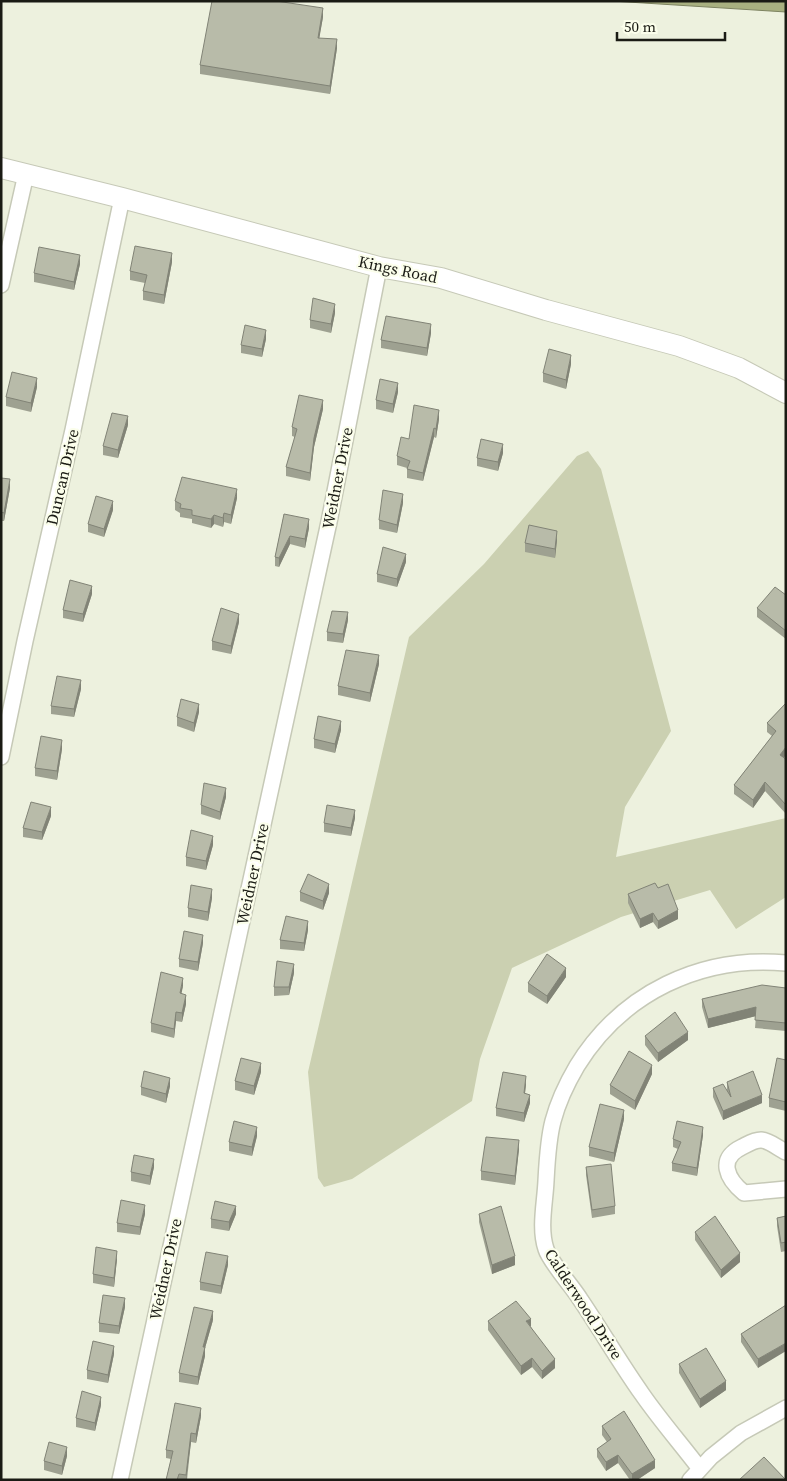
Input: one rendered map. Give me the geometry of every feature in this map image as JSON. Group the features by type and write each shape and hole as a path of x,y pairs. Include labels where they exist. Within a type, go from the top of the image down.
{"main road":[{"name":"Kings Road","path":"1,168 122,198 379,267 441,278 679,346 739,368 786,393"}],"street":[{"path":"1,284 26,174"},
{"name":"Duncan Drive","path":"1,756 25,641 74,430 122,198"},
{"name":"Weidner Drive","path":"120,1480 329,522 379,267"},
{"name":"Calderwood Drive","path":"695,1474 582,1301 547,1252 543,1222 552,1122 570,1078 593,1042 625,1010 656,989 683,976 720,965 742,962 786,963"},
{"path":"786,1152 765,1141 755,1141 732,1154 726,1171 733,1184 744,1193 786,1189"},
{"path":"695,1474 711,1457 741,1434 786,1408"}],"shaded area":[{"path":"612,1 786,1 786,12"},
{"path":"588,451 601,469 671,731 625,807 616,857 786,818 786,897 736,929 710,890 621,917 512,968 480,1059 472,1101 352,1179 324,1187 318,1178 308,1072 409,637 484,564 577,456"}],"building":[{"path":"212,1 276,1 323,8 318,38 337,39 330,86 200,65"},
{"path":"135,246 172,253 164,295 143,291 147,275 130,271"},
{"path":"39,247 80,255 74,282 34,273"},
{"path":"313,298 335,304 331,324 310,320"},
{"path":"386,316 431,324 427,348 381,340"},
{"path":"245,325 266,330 262,349 241,345"},
{"path":"549,349 571,355 566,380 543,373"},
{"path":"12,372 37,378 31,403 6,397"},
{"path":"380,379 398,383 393,404 376,400"},
{"path":"299,395 323,400 314,438 310,473 286,467 297,429 292,427"},
{"path":"414,405 439,410 436,429 434,428 423,473 407,469 410,461 397,456 401,437 409,439"},
{"path":"112,413 128,416 118,450 103,446"},
{"path":"481,439 503,444 498,462 477,458"},
{"path":"182,477 237,489 231,515 224,513 223,518 214,515 211,519 192,515 192,510 180,508 181,504 175,501"},
{"path":"1,478 10,479 4,513 1,512"},
{"path":"383,490 403,494 397,525 379,520"},
{"path":"96,496 113,501 104,529 88,524"},
{"path":"284,514 309,519 305,539 290,536 279,558 275,557"},
{"path":"529,525 557,531 555,549 525,543"},
{"path":"383,547 406,554 397,579 377,574"},
{"path":"70,580 92,586 83,614 63,610"},
{"path":"775,587 786,595 786,631 757,608"},
{"path":"221,608 239,614 231,646 212,641"},
{"path":"332,611 348,612 343,634 327,632"},
{"path":"346,650 379,655 370,693 338,686"},
{"path":"57,676 81,680 74,709 51,706"},
{"path":"181,699 199,704 194,723 177,717"},
{"path":"786,703 786,747 780,755 786,759 786,805 765,782 753,800 734,785 776,731 767,723"},
{"path":"318,716 341,721 335,744 314,739"},
{"path":"41,736 62,740 57,771 35,768"},
{"path":"204,783 226,788 220,812 201,805"},
{"path":"31,802 51,807 42,832 23,828"},
{"path":"327,805 355,810 351,828 324,823"},
{"path":"191,830 213,836 206,861 186,857"},
{"path":"308,874 329,884 323,901 300,892"},
{"path":"655,883 658,888 668,884 678,910 658,921 653,913 640,919 628,894"},
{"path":"191,885 212,889 208,912 188,908"},
{"path":"286,916 308,921 304,943 280,940"},
{"path":"184,931 203,935 198,962 179,959"},
{"path":"547,954 566,968 547,996 528,983"},
{"path":"277,961 294,964 289,987 274,987"},
{"path":"161,972 183,978 180,993 186,995 182,1013 176,1012 174,1029 151,1023"},
{"path":"762,985 786,988 786,1023 755,1020 756,1007 708,1019 702,999"},
{"path":"675,1012 688,1032 658,1053 645,1036"},
{"path":"629,1051 652,1065 635,1101 610,1085"},
{"path":"241,1058 261,1063 254,1086 235,1081"},
{"path":"777,1058 786,1060 786,1102 769,1098"},
{"path":"144,1071 170,1078 166,1094 141,1087"},
{"path":"753,1071 762,1095 723,1111 713,1088 723,1084 731,1097 727,1082"},
{"path":"503,1072 526,1076 524,1093 530,1095 524,1113 496,1108"},
{"path":"600,1104 624,1110 614,1153 589,1147"},
{"path":"234,1121 257,1127 252,1147 229,1142"},
{"path":"677,1121 703,1127 697,1168 672,1163 681,1142 673,1139"},
{"path":"486,1137 519,1140 515,1176 481,1171"},
{"path":"134,1155 154,1159 150,1176 131,1172"},
{"path":"611,1164 615,1206 592,1210 586,1167"},
{"path":"121,1200 145,1205 140,1227 117,1223"},
{"path":"215,1201 236,1206 229,1222 211,1219"},
{"path":"501,1206 515,1256 492,1265 479,1214"},
{"path":"715,1216 740,1253 721,1270 695,1232"},
{"path":"786,1216 786,1242 781,1243 777,1218"},
{"path":"96,1247 117,1251 114,1278 93,1274"},
{"path":"206,1252 228,1256 221,1286 200,1282"},
{"path":"103,1295 125,1298 119,1326 99,1323"},
{"path":"516,1301 531,1319 526,1321 555,1359 542,1371 532,1358 521,1366 488,1321"},
{"path":"786,1305 786,1343 758,1359 741,1334"},
{"path":"194,1307 213,1311 203,1347 205,1347 198,1377 179,1373"},
{"path":"93,1341 114,1346 108,1375 87,1370"},
{"path":"706,1348 726,1381 700,1399 679,1364"},
{"path":"82,1391 101,1397 95,1423 76,1418"},
{"path":"175,1403 201,1408 196,1434 191,1433 186,1475 179,1474 177,1480 166,1480 173,1451 166,1450"},
{"path":"624,1411 655,1460 632,1474 618,1455 606,1462 597,1449 611,1439 602,1426"},
{"path":"49,1442 67,1447 62,1466 44,1461"},
{"path":"764,1457 786,1480 739,1480"}]}
